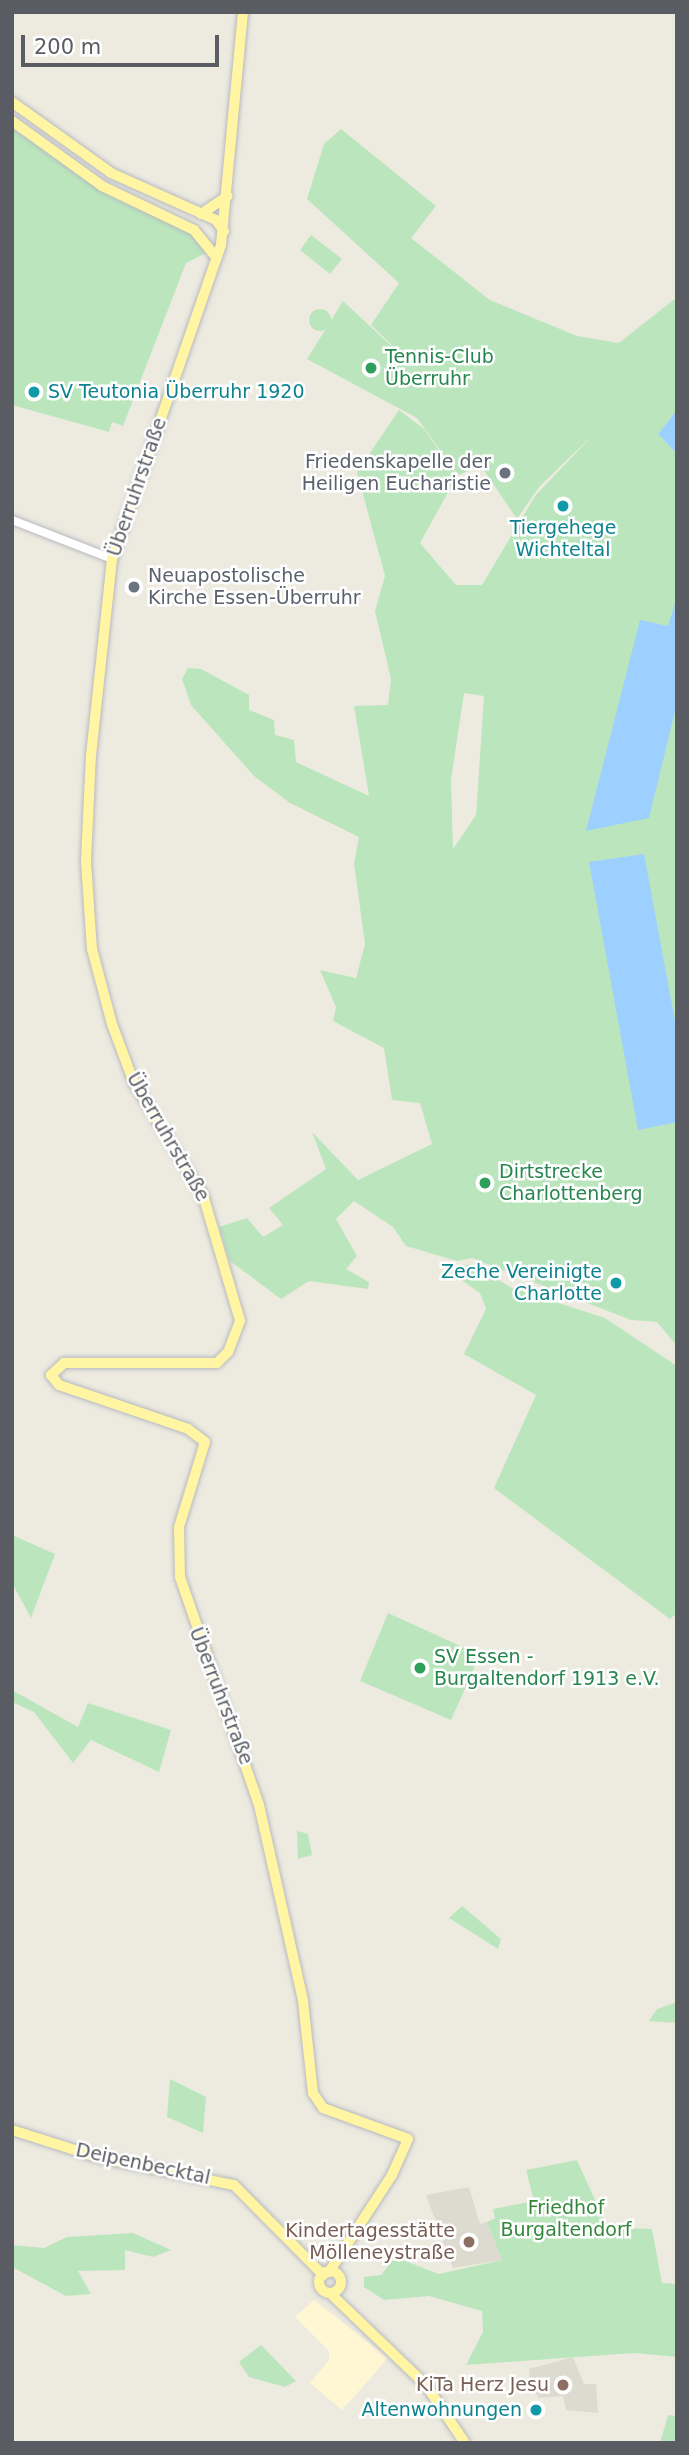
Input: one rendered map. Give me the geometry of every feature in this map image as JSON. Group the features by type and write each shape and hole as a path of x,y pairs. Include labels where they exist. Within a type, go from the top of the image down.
{"main road":[{"name":"Überruhrstraße","path":"243,12 224,231 217,258 112,559 90,754 86,862 92,949 134,1083 203,1195 240,1317 219,1363 64,1363 51,1375 59,1385 188,1429 205,1442 179,1527 180,1577 259,1805 303,2001 313,2093 323,2108 402,2132 408,2140 399,2162 330,2274"},
{"path":"12,102 111,173 201,214 224,231"},
{"path":"12,121 102,186 194,230 224,231"},
{"path":"201,214 228,196"},
{"path":"194,230 217,258"},
{"name":"Deipenbecktal","path":"12,2130 97,2157 226,2181 330,2274"},
{"path":"330,2274 321,2287 334,2292"},
{"path":"330,2274 334,2292 347,2313 426,2385 465,2443"}],"street":[{"path":"12,520 112,559"}],"shaded area":[{"name":"Kindertagesstätte Mölleneystraße","path":"469,2187 480,2224 487,2222 502,2260 453,2268 426,2195"},
{"path":"314,2300 388,2358 342,2410 310,2383 329,2360 329,2351 295,2317"},
{"name":"KiTa Herz Jesu","path":"573,2357 584,2384 596,2384 598,2413 566,2410 563,2396 539,2398 530,2385 529,2369"}],"green space":[{"path":"12,128 101,189 195,236 208,252 186,263 123,426 112,422 109,432 12,405"},
{"path":"341,129 436,206 411,238 490,300 577,336 619,343 677,297 677,410 658,434 677,454 677,1346 657,1322 631,1320 472,1258 457,1261 406,1246 393,1227 354,1201 336,1219 357,1256 346,1269 369,1282 368,1289 309,1281 281,1299 230,1261 219,1227 247,1218 263,1237 283,1225 269,1208 326,1169 312,1132 358,1180 432,1144 420,1103 392,1100 384,1048 333,1021 336,1007 320,970 356,978 365,944 354,864 359,837 290,803 254,776 191,705 182,679 188,668 201,669 249,695 249,710 274,720 275,735 294,740 296,762 369,796 354,706 388,705 391,679 375,611 385,576 357,472 399,410 424,429 457,476 420,543 456,585 482,585 535,496 594,434 539,487 517,519 481,466 458,475 417,418 307,359 343,301 417,370 371,325 399,283 307,199 324,144","holes":["464,693 484,696 476,815 453,849 451,780"]},
{"path":"311,235 342,259 330,274 300,250"},
{"path":"320,309 328,312 331,320 328,328 320,331 312,328 309,320 312,312"},
{"path":"471,1264 512,1288 605,1318 677,1366 677,1613 670,1619 494,1488 536,1395 464,1354 486,1309 480,1293 457,1277 458,1267"},
{"path":"12,1535 55,1554 31,1618 12,1583"},
{"name":"SV Essen - Burgaltendorf 1913 e.V.","path":"388,1613 480,1655 451,1720 360,1681"},
{"path":"12,1690 78,1727 88,1703 171,1730 159,1772 91,1740 73,1763 34,1712 12,1702"},
{"path":"297,1831 308,1834 312,1855 298,1859"},
{"path":"462,1906 501,1939 498,1949 449,1918"},
{"path":"677,2002 677,2023 649,2021 657,2009"},
{"path":"170,2079 206,2097 203,2133 167,2117"},
{"name":"Friedhof Burgaltendorf","path":"577,2160 607,2227 652,2229 662,2283 677,2284 677,2357 634,2353 466,2365 483,2332 482,2311 429,2296 384,2300 364,2287 364,2277 381,2275 395,2257 439,2274 502,2260 487,2222 495,2218 493,2209 534,2201 526,2170"},
{"path":"133,2233 171,2250 153,2257 125,2250 125,2270 78,2271 91,2294 66,2296 12,2267 12,2245 44,2248 67,2237"},
{"path":"261,2345 296,2381 285,2387 249,2377 239,2362"},
{"path":"668,2415 677,2416 677,2443 660,2443"}],"water":[{"path":"677,410 677,454 658,434"},
{"path":"677,597 677,703 649,818 586,831 640,620 668,626"},
{"path":"644,854 677,1032 677,1122 638,1130 589,862"}],"place":[{"name":"Tennis-Club Überruhr","path":"371,368"},
{"name":"SV Teutonia Überruhr 1920","path":"34,392"},
{"name":"Friedenskapelle der Heiligen Eucharistie","path":"505,473"},
{"name":"Tiergehege Wichteltal","path":"563,506"},
{"name":"Neuapostolische Kirche Essen-Überruhr","path":"134,587"},
{"name":"Dirtstrecke Charlottenberg","path":"485,1183"},
{"name":"Zeche Vereinigte Charlotte","path":"616,1283"},
{"name":"SV Essen - Burgaltendorf 1913 e.V.","path":"420,1668"},
{"name":"Kindertagesstätte Mölleneystraße","path":"469,2242"},
{"name":"KiTa Herz Jesu","path":"563,2385"},
{"name":"Altenwohnungen","path":"536,2410"}]}
